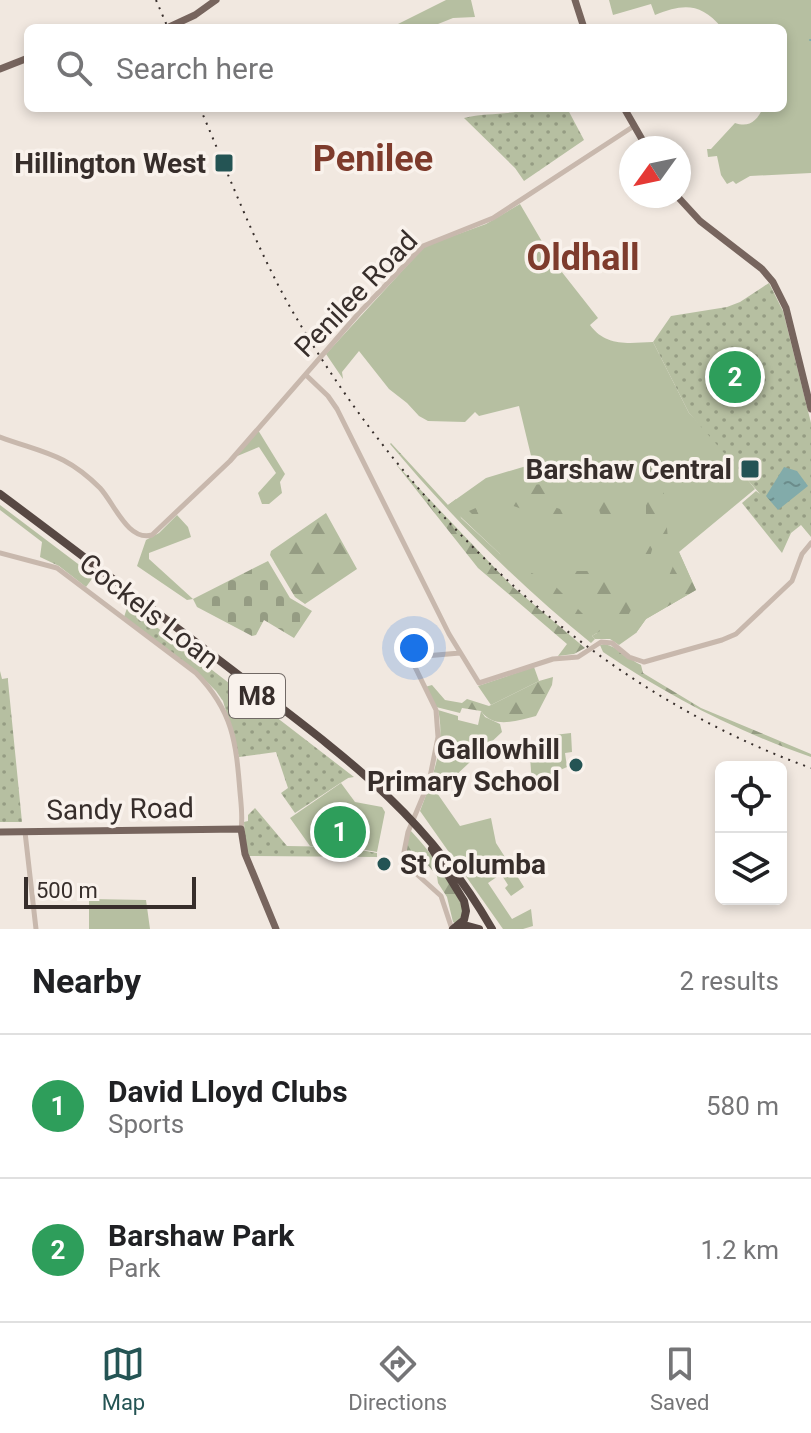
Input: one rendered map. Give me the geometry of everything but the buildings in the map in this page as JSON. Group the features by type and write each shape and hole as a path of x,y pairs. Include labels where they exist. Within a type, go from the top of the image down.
{"highway":[{"name":"M8","path":"0,496 362,770 411,818 455,872 491,929"},
{"name":"M8","path":"0,496 364,779 431,847 491,929"},
{"path":"431,847 466,905 464,920 454,927"},
{"path":"454,927 479,929"}],"main road":[{"path":"176,24 218,0"},
{"path":"184,24 205,13 218,0"},
{"path":"573,0 581,24"},
{"path":"0,66 24,57"},
{"path":"624,112 638,136"},
{"path":"691,207 751,255 775,281 789,307 811,395"},
{"path":"689,208 700,221 762,269 776,288 794,336 811,409"},
{"name":"Sandy Road","path":"0,832 241,829"},
{"name":"Cockels Loan","path":"241,829 245,854 276,929"}],"street":[{"name":"Penilee Road","path":"0,437 41,449 79,469 109,499 133,532 143,537 156,532 221,470 423,246 493,218 633,127"},
{"path":"307,376 337,409 460,653 480,683 553,659 578,657 596,644 612,643 629,657 645,662 736,634 792,581 802,554 811,543"},
{"name":"Cockels Loan","path":"0,553 57,568 196,673 215,692 234,741 241,829"},
{"path":"454,927 441,896 407,862 404,844 429,782 438,737 435,709 415,667 418,659 425,656 460,653"},
{"path":"25,832 36,929"}],"green space":[{"path":"446,0 471,0 475,17 453,18 438,24 398,24"},
{"path":"609,0 811,0 811,173 750,176 736,184 733,181 727,184 721,175 717,156 708,157 707,149 711,149 735,123 744,125 752,122 761,112 787,112 787,24 718,24 706,13 683,7 655,15 651,4 613,15"},
{"path":"569,112 584,140 524,181 515,168 464,118"},
{"path":"520,204 554,262 598,318 590,325 610,340 653,342 689,413 721,446 755,489 679,552 696,590 646,619 636,633 619,645 610,639 595,639 592,636 597,633 518,571 448,505 486,478 533,464 519,406 479,416 475,412 465,422 428,421 389,389 359,351 342,372 343,379 326,354 425,246 486,224"},
{"path":"769,283 783,311 811,423 811,537 801,525 791,533 782,553 742,503 756,491 760,494 689,413 653,342 671,316 727,307"},
{"path":"258,430 285,474 280,482 282,493 269,504 262,504 258,493 276,473 259,447 235,457"},
{"path":"604,434 608,435 606,486 616,540 602,518 595,489 596,467"},
{"path":"391,443 448,505 456,499 461,518 500,554 508,555 524,569 553,584 600,631 592,636 595,639 591,643 511,573 437,497"},
{"path":"649,450 659,494 663,484 668,539 659,542 650,538 641,539 646,532 646,463"},
{"path":"395,463 512,586 585,648 574,654 558,656 567,644 478,568"},
{"path":"549,484 554,507 560,509 566,525 500,501 488,509 477,511 479,515 499,513 500,516 482,519 487,525 485,527 469,511 526,485"},
{"path":"0,505 94,576 86,587 59,566 40,557 42,542 0,510"},
{"path":"326,513 357,569 305,604 295,597 270,555 271,551"},
{"path":"177,515 188,527 191,537 149,553 149,559 193,599 187,600 137,566 146,540 159,533"},
{"path":"650,546 653,546 642,585 624,622 619,623 597,594 570,571 591,571 592,577 602,576 623,587 637,578 640,564"},
{"path":"679,552 696,590 646,619 636,633 633,630 649,610 670,596 668,578"},
{"path":"268,561 290,598 312,611 294,638 264,620 256,635 252,636 197,607 193,599"},
{"path":"128,605 354,777 295,813 281,793 288,788 276,752 239,757 223,701 216,691 200,675 124,617"},
{"path":"600,645 619,650 641,665 643,673 701,708 811,754 811,757 756,736 678,698 603,652"},
{"path":"534,667 539,681 491,705 478,686"},
{"path":"0,671 2,679 8,678 22,822 0,822"},
{"path":"553,677 536,716 507,722 493,720 481,711 462,708 460,713 436,707 425,687 432,685 445,700 462,703 467,699 489,706"},
{"path":"438,710 478,725 481,711 485,717 500,724 502,732 437,793 460,826 491,818 496,843 524,887 511,896 501,874 488,883 512,919 531,909 533,926 503,929 420,811 439,748"},
{"path":"571,733 572,752 565,753 567,767 558,771 558,781 532,785 530,756 555,752 554,735"},
{"path":"341,783 355,802 382,807 385,812 377,852 343,846 310,846 290,818"},
{"path":"255,808 287,846 344,847 377,853 377,857 246,856 244,822 248,821 248,815"},
{"path":"410,830 458,894 463,913 456,924 437,876 417,852 407,853"},
{"path":"89,899 146,900 150,929 89,929"}],"water":[{"path":"784,467 797,471 808,486 778,510 766,496"}],"railway":[{"path":"156,0 166,24"},
{"path":"202,112 253,234 290,307 337,382 389,453 448,521 511,584 580,641 653,691 730,734 811,768"}],"place":[{"name":"Hillington West","path":"224,163"},
{"name":"Barshaw Park","path":"735,377"},
{"name":"Barshaw Central","path":"750,469"},
{"name":"Gallowhill Primary School","path":"576,765"},
{"name":"David Lloyd Clubs","path":"340,832"},
{"name":"St Columba","path":"384,864"}],"district":[{"name":"Penilee","path":"373,159"},
{"name":"Oldhall","path":"583,258"}]}
